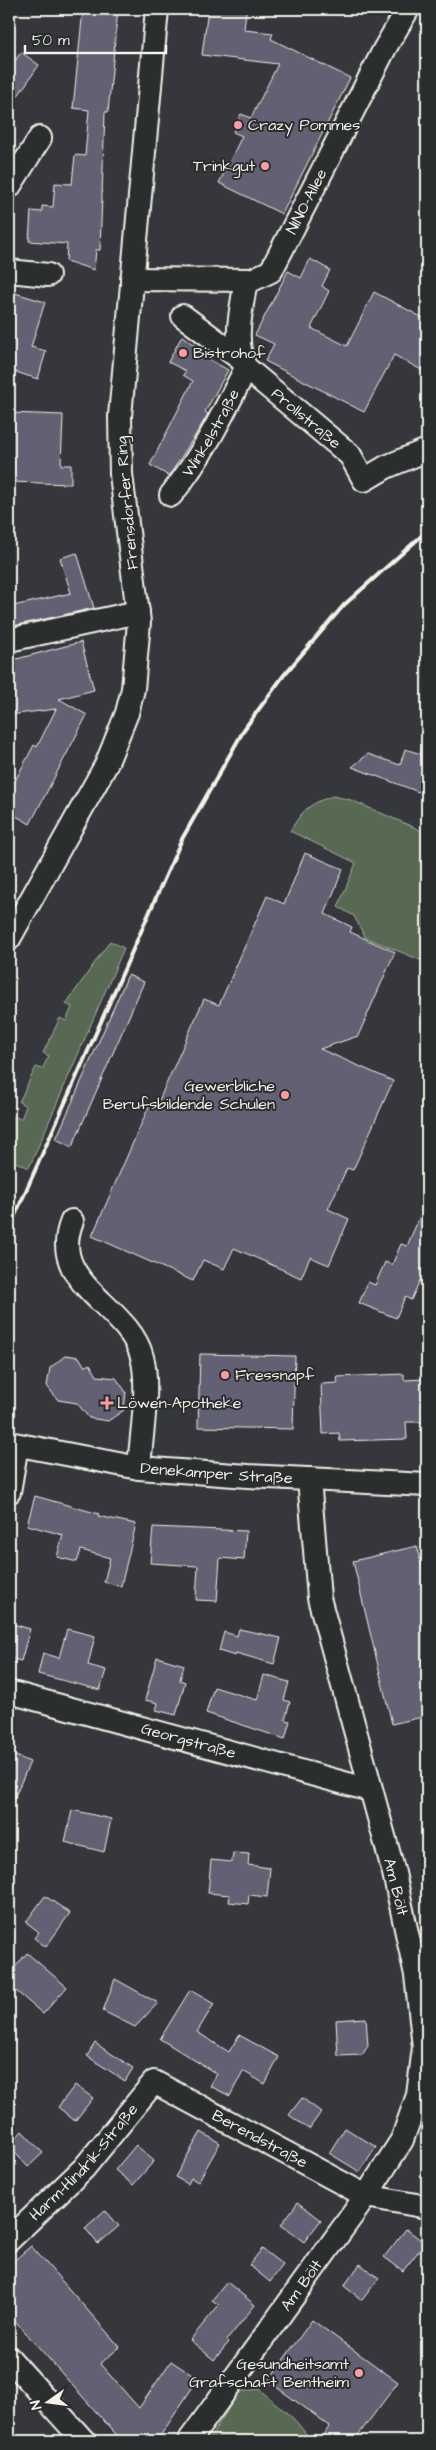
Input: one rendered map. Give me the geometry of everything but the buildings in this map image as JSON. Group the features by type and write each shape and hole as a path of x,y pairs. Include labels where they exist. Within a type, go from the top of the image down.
{"street":[{"name":"Frensdorfer Ring","path":"9,938 106,765 118,737 133,689 138,639 138,612 121,474 120,416 157,9"},
{"name":"NINO-Allee","path":"132,279 246,280 265,276 275,265 372,74 408,9"},
{"path":"9,186 40,138"},
{"path":"9,272 48,275"},
{"path":"244,364 239,335 246,280"},
{"name":"Prollstraße","path":"183,316 244,364 350,455 364,480 386,467 427,450"},
{"name":"Winkelstraße","path":"171,495 190,472 205,446 244,364"},
{"path":"9,640 138,612"},
{"path":"72,1221 66,1242 67,1252 73,1268 85,1286 122,1321 134,1337 142,1358 144,1384 139,1468"},
{"path":"9,1492 13,1444"},
{"name":"Denekamper Straße","path":"13,1444 139,1468 427,1486"},
{"name":"Am Bölt","path":"190,2441 366,2196 402,2140 418,2095 424,2047 416,1975 394,1873 319,1598 309,1479"},
{"name":"Georgstraße","path":"9,1692 370,1790"},
{"name":"Berendstraße","path":"154,2082 366,2196 427,2207"},
{"name":"Harm-Hindrik-Straße","path":"9,2240 84,2168 154,2082"},
{"path":"9,2358 84,2441"}],"green space":[{"path":"333,796 351,800 427,833 427,963 365,937 354,916 338,907 356,863 290,831 307,809"},
{"path":"110,941 124,948 29,1168 9,1159 9,1127 13,1116 21,1119 26,1106 19,1102 36,1067 42,1069 49,1056 43,1053 60,1018 66,1021 72,1007 66,1004"},
{"path":"259,2389 294,2419 312,2441 208,2441 239,2392"}],"railway":[{"path":"9,1229 182,839 245,728 284,675 344,605 427,531"}],"place":[{"name":"Crazy Pommes","path":"238,125"},
{"name":"Trinkgut","path":"265,166"},
{"name":"Bistrohof","path":"183,353"},
{"name":"Gewerbliche Berufsbildende Schulen","path":"285,1095"},
{"name":"Fressnapf","path":"225,1375"},
{"name":"Löwen-Apotheke","path":"107,1403"},
{"name":"Gesundheitsamt Grafschaft Bentheim","path":"359,2373"}]}
